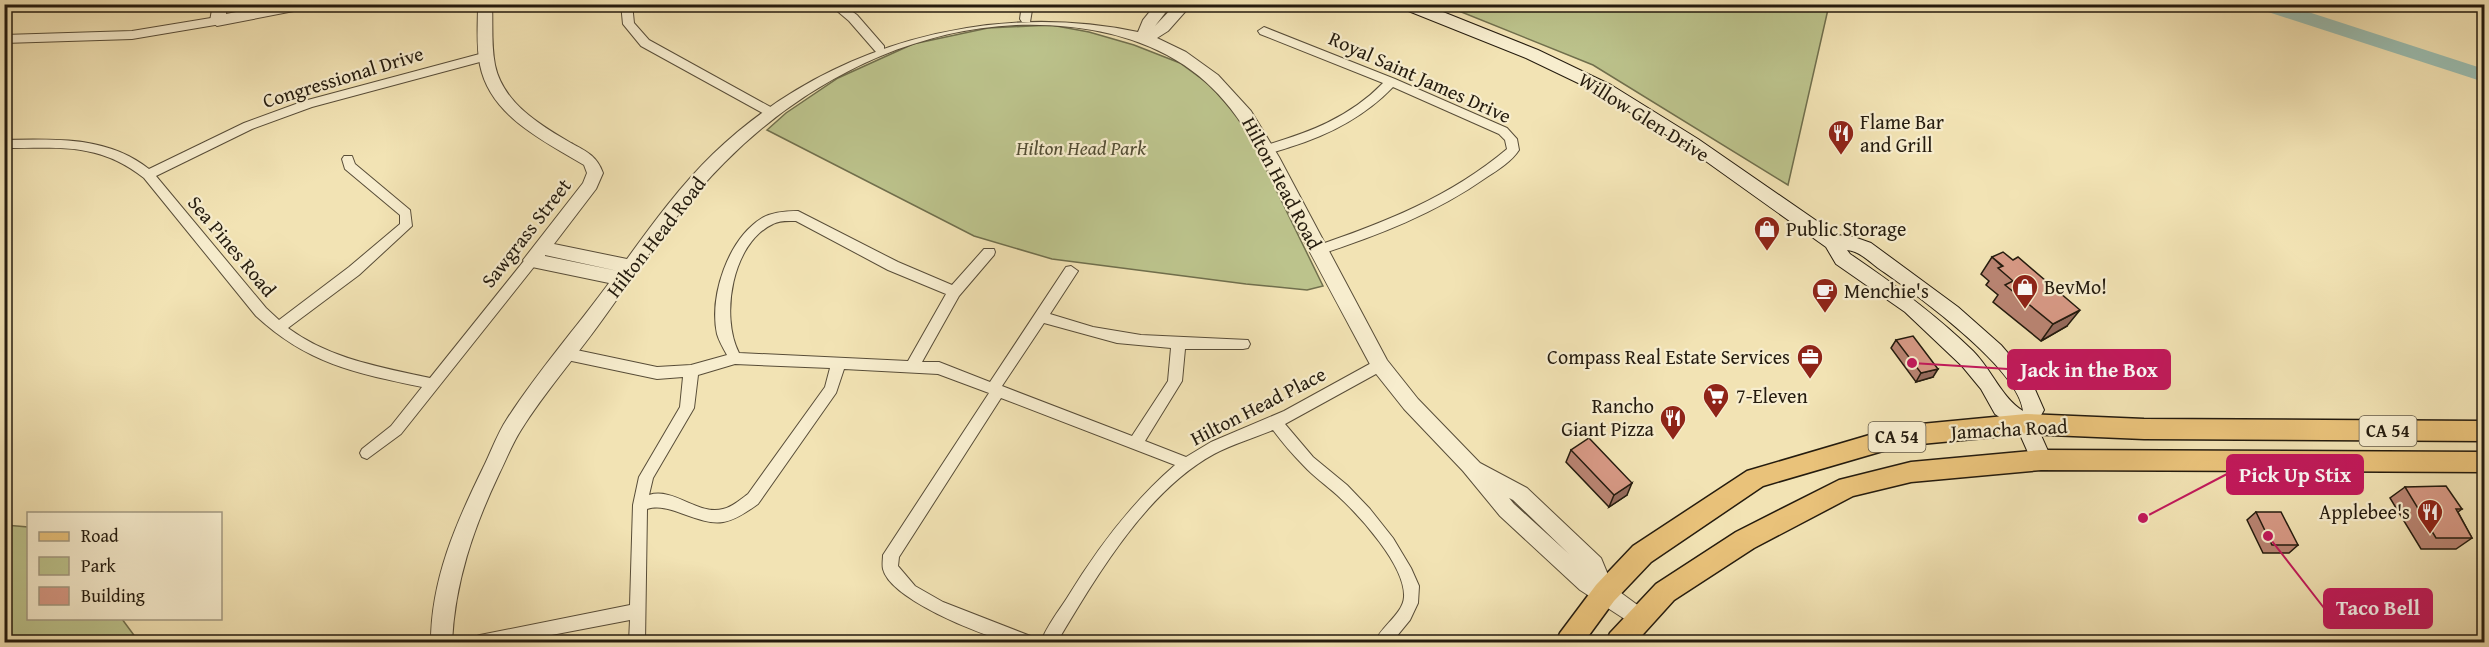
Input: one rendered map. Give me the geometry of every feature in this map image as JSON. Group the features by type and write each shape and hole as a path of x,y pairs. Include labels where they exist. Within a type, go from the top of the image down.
{"main road":[{"name":"Willow Glen Drive","path":"1407,4 1552,63 1603,88 1650,116 1833,242 1843,259 1912,307 1940,331 1988,383 2001,408 2026,424 2042,460"},
{"name":"Willow Glen Drive","path":"1833,242 1860,246 1932,296 1961,320 2024,389 2034,410 2026,424"},
{"name":"Jamacha Road","path":"1569,642 1605,593 1642,554 1756,478 1900,436 2026,424 2145,429 2484,431"},
{"name":"Jamacha Road","path":"1619,642 1665,592 1745,540 1848,487 1911,472 2042,460 2484,462"}],"street":[{"path":"217,21 220,4"},
{"path":"4,39 132,35 217,21 234,11 304,4"},
{"name":"Sawgrass Street","path":"367,453 396,430 590,185 594,172 591,162 525,119 508,105 495,85 487,56 485,4"},
{"path":"626,4 629,24 645,44 772,113"},
{"path":"834,4 853,18 880,49"},
{"path":"1144,39 1148,23 1165,4"},
{"path":"1144,39 1163,28 1185,4"},
{"name":"Hilton Head Road","path":"441,642 451,565 465,525 513,425 677,204 721,156 772,113 831,73 880,49 945,28 1027,12 1144,39 1185,58 1217,82 1242,108 1267,149 1318,250 1380,364 1411,404 1470,465 1507,510 1587,583 1605,593 1640,620"},
{"name":"Royal Saint James Drive","path":"1263,31 1391,82 1503,131 1511,139 1513,150 1491,171 1393,225 1318,250"},
{"name":"Congressional Drive","path":"148,175 248,126 308,104 487,56"},
{"path":"1267,149 1309,136 1342,122 1378,97 1391,82"},
{"name":"Sea Pines Road","path":"4,144 84,145 98,147 130,160 148,175 261,312 278,328 307,348 356,366 433,384"},
{"path":"278,328 354,271 406,226 406,213 349,166 348,159"},
{"path":"735,358 724,334 722,315 726,287 746,242 757,228 768,220 781,216 798,216 893,267 954,292"},
{"path":"912,368 954,292 989,252"},
{"path":"537,254 627,273"},
{"path":"1027,642 937,607 909,591 890,568 891,555 1071,271"},
{"path":"1042,317 1069,327 1123,340 1178,345 1243,344"},
{"path":"1135,444 1175,381 1178,345"},
{"path":"567,354 657,373 691,371 735,358 939,368 1188,464"},
{"path":"640,505 656,500 663,501 700,515 714,517 737,512 753,499 831,389 838,364"},
{"name":"Hilton Head Place","path":"1049,642 1082,585 1147,500 1188,464 1208,450 1276,422 1380,364"},
{"path":"637,642 640,505 646,477 687,408 691,371"},
{"path":"1276,422 1308,461 1346,494 1362,512 1403,567 1412,585 1412,598 1407,612 1383,642"},
{"path":"480,642 638,611"}],"green space":[{"path":"1444,5 1829,5 1788,185 1593,65"},
{"name":"Hilton Head Park","path":"1051,25 1089,32 1134,45 1180,63 1210,85 1244,124 1323,286 1307,290 1246,284 1052,259 974,236 767,130 786,113 838,78 913,44 988,28"},
{"path":"5,525 27,527 27,620 123,620 139,642 5,642"}],"building":[{"path":"2003,252 2013,260 2018,257 2080,310 2053,324 2005,285 2013,281 1998,268 2003,266 1992,257"},
{"path":"1913,336 1938,369 1921,373 1896,340"},
{"path":"1589,438 1632,483 1614,495 1571,450"},
{"path":"2446,486 2462,509 2456,509 2472,538 2436,538 2405,487"},
{"path":"2256,512 2281,512 2298,545 2272,545"}],"waterway":[{"path":"2263,4 2484,76"}],"place":[{"name":"Flame Bar and Grill","path":"1841,156"},
{"name":"Public Storage","path":"1767,252"},
{"name":"BevMo!","path":"2025,310"},
{"name":"Menchie's","path":"1825,314"},
{"name":"Jack in the Box","path":"1912,363"},
{"name":"Compass Real Estate Services","path":"1810,380"},
{"name":"7-Eleven","path":"1716,419"},
{"name":"Rancho Giant Pizza","path":"1673,441"},
{"name":"Pick Up Stix","path":"2143,518"},
{"name":"Applebee's","path":"2430,535"},
{"name":"Taco Bell","path":"2268,536"}]}
